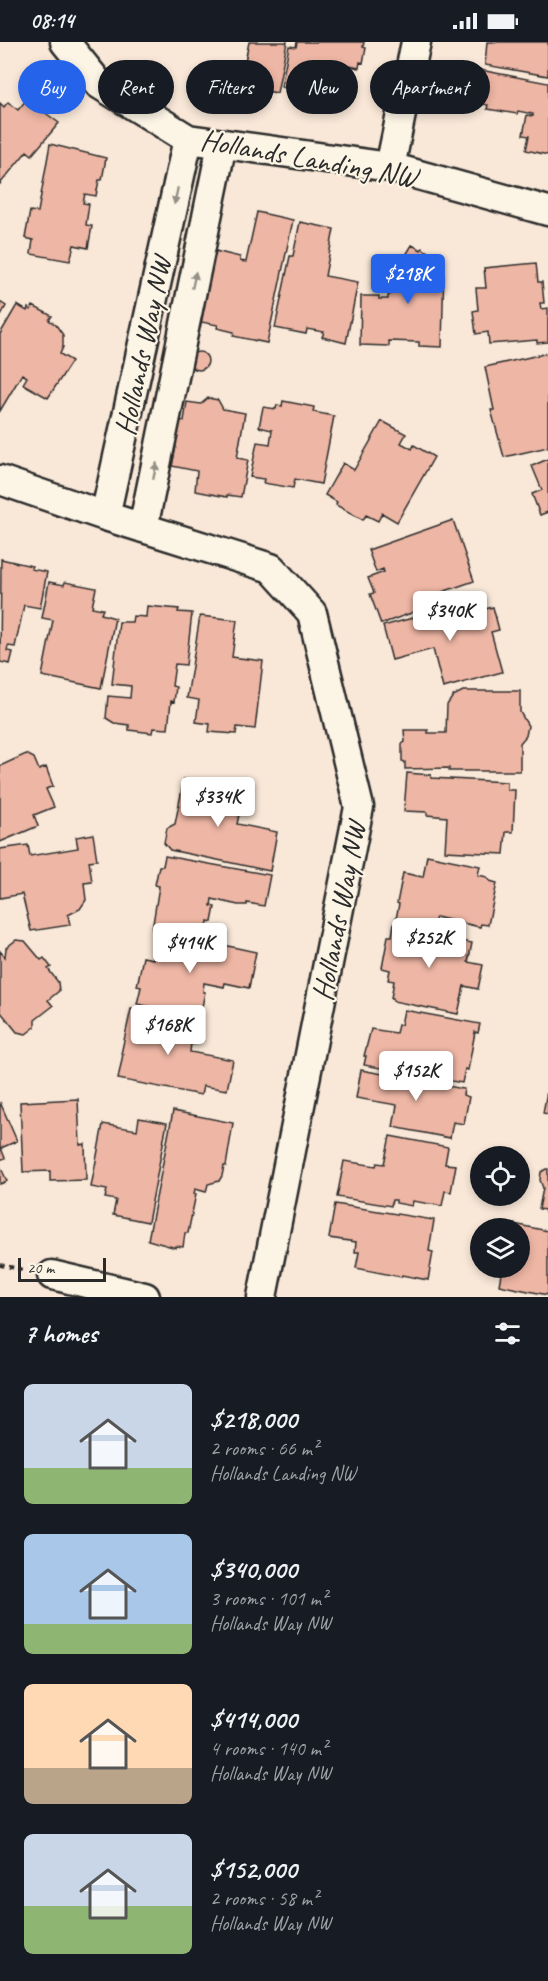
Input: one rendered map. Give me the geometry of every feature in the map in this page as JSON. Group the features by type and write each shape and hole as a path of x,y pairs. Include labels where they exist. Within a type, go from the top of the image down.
{"street":[{"name":"Hollands Landing NW","path":"65,42 99,84 188,139 390,167 548,211"},
{"path":"390,167 416,42"},
{"name":"Hollands Way NW","path":"188,139 105,516 271,568 312,613 359,807 262,1297"},
{"name":"Hollands Way NW","path":"143,528 222,144"},
{"path":"0,480 105,516"},
{"path":"52,1275 145,1297"}],"building":[{"path":"249,42 287,42 277,93 274,92 274,60 245,60"},
{"path":"297,42 364,42 363,47 366,48 363,63 360,62 359,68 358,60 286,60 289,46 296,47"},
{"path":"487,42 548,42 548,76 490,66 490,60 485,60"},
{"path":"286,61 286,88 281,87"},
{"path":"490,72 548,83 548,155 526,150 529,136 523,135 527,115 533,116 533,114 518,111 517,114 490,110"},
{"path":"8,102 18,110 18,114 47,114 59,123 32,155 27,151 0,184 0,103 4,107"},
{"path":"50,144 106,158 96,196 85,194 83,203 89,204 86,225 92,226 88,248 74,245 70,261 31,254 33,240 25,238 30,211 38,212"},
{"path":"257,212 293,220 267,343 233,336 234,332 217,328 218,325 201,322 215,251 240,257 240,261 246,262"},
{"path":"300,222 334,229 325,276 358,282 346,343 322,337 324,332 307,329 306,334 275,328 290,256 293,256"},
{"path":"412,245 421,250 422,248 444,263 442,347 419,346 419,342 389,341 389,346 360,345 361,296 379,296 379,299 388,299 388,296 394,292 394,275"},
{"path":"536,263 538,282 542,282 544,303 540,303 541,309 548,308 548,342 537,343 537,340 489,344 488,332 476,334 473,311 478,310 476,288 486,288 484,268"},
{"path":"0,302 6,306 0,317"},
{"path":"17,305 27,311 33,306 52,316 49,320 63,335 63,347 60,354 72,361 48,398 23,384 27,377 22,374 0,411 0,334"},
{"path":"195,352 203,352 208,357 206,368 195,370 190,365 190,357"},
{"path":"548,353 548,447 504,457 491,410 494,410 485,367"},
{"path":"208,398 218,400 223,409 245,413 237,458 248,460 241,497 227,495 227,497 195,491 197,471 172,466 176,446 172,445 177,420 184,421 187,402 201,404"},
{"path":"283,401 314,407 313,412 334,416 321,484 295,479 293,488 263,483 264,479 250,477 257,442 270,444 272,430 259,427 263,407 276,409 277,405 282,406"},
{"path":"382,421 406,434 401,443 412,449 414,445 434,457 397,522 382,513 378,521 366,515 363,520 336,505 337,502 325,495 343,463 354,470"},
{"path":"548,459 548,512 540,515 532,494 542,490 532,466"},
{"path":"453,520 474,581 422,599 425,608 381,624 370,594 374,593 368,578 384,572 383,569 376,572 368,550"},
{"path":"1,559 47,572 40,608 24,605 15,647 8,646 7,651 13,652 10,664 0,662"},
{"path":"49,582 64,585 65,582 96,588 92,607 103,609 101,614 115,618 101,688 42,676 53,620 42,618"},
{"path":"483,603 485,609 493,607 499,630 491,632 502,672 443,688 433,649 392,660 383,626 431,613 432,616"},
{"path":"147,606 179,609 178,612 192,613 186,665 175,664 172,686 176,687 174,702 171,701 168,729 153,728 152,733 129,730 129,725 114,723 106,718 108,696 130,698 131,686 112,684 119,622 132,622 133,616 146,617"},
{"path":"200,616 237,620 232,657 263,661 255,729 237,727 236,734 209,732 210,724 196,722 199,700 187,698"},
{"path":"463,691 520,691 520,712 528,726 526,736 520,743 520,771 405,769 405,762 402,761 404,730 446,733 447,705 453,696"},
{"path":"26,754 34,758 39,770 46,767 53,786 46,789 54,807 34,815 38,826 0,842 0,766"},
{"path":"407,773 431,775 431,778 507,782 507,790 515,790 513,832 506,832 504,854 445,851 447,817 427,815 427,812 404,811"},
{"path":"184,779 235,789 240,798 237,824 277,832 270,871 170,850 164,843 167,828 175,824"},
{"path":"93,834 97,860 89,861 92,882 84,883 86,900 80,909 68,915 70,925 31,931 22,894 0,898 0,849 28,845 30,856 78,848 76,837"},
{"path":"427,855 480,866 478,875 497,883 488,925 481,924 480,927 436,917 433,927 396,919 403,873 423,877"},
{"path":"165,856 270,875 264,906 247,903 247,905 238,905 212,899 211,906 215,907 212,922 208,921 205,940 152,930 159,886 155,885 159,866 163,866"},
{"path":"394,923 407,925 406,930 472,943 468,962 483,965 478,989 464,986 458,1014 393,1001 391,998 394,981 388,980 390,970 382,968 388,936 392,936"},
{"path":"158,933 168,935 168,938 208,946 209,942 256,952 249,988 225,983 224,987 204,983 203,992 205,992 200,1017 137,1004 141,987 137,986 143,957 153,959"},
{"path":"16,940 25,941 41,960 44,958 51,967 48,969 58,982 59,991 48,1000 53,1006 35,1020 35,1027 26,1034 17,1032 0,1011 0,951 5,957 6,948"},
{"path":"131,1009 188,1019 185,1036 195,1038 194,1044 191,1043 190,1052 233,1060 227,1090 203,1086 201,1095 118,1079"},
{"path":"404,1010 480,1024 478,1033 475,1032 468,1070 465,1069 462,1083 364,1065 371,1029 396,1033 398,1025 401,1025"},
{"path":"361,1070 464,1089 463,1095 469,1097 464,1124 453,1122 450,1138 393,1127 397,1105 356,1098"},
{"path":"548,1086 548,1114 543,1113"},
{"path":"78,1099 80,1145 85,1144 86,1180 50,1181 50,1171 23,1172 20,1102"},
{"path":"0,1102 17,1141 1,1148 5,1158 0,1160"},
{"path":"173,1111 233,1123 226,1166 224,1166 222,1176 219,1181 208,1184 206,1192 195,1189 188,1233 185,1233 183,1247 176,1246 176,1248 148,1240"},
{"path":"139,1118 167,1123 148,1222 113,1215 116,1200 105,1198 107,1190 91,1187 103,1124 137,1130"},
{"path":"390,1136 448,1147 445,1164 456,1165 451,1192 445,1191 442,1206 413,1201 412,1206 392,1200 391,1206 337,1197 344,1161 376,1166 377,1163 384,1164"},
{"path":"0,1166 7,1181 0,1184"},
{"path":"548,1169 548,1214 545,1210 539,1209 543,1188 540,1180 541,1172"},
{"path":"335,1204 434,1220 429,1251 433,1252 428,1280 356,1268 359,1252 355,1252 356,1242 329,1238"},
{"path":"530,1227 548,1231 548,1295 499,1285 500,1278 530,1278"}]}
